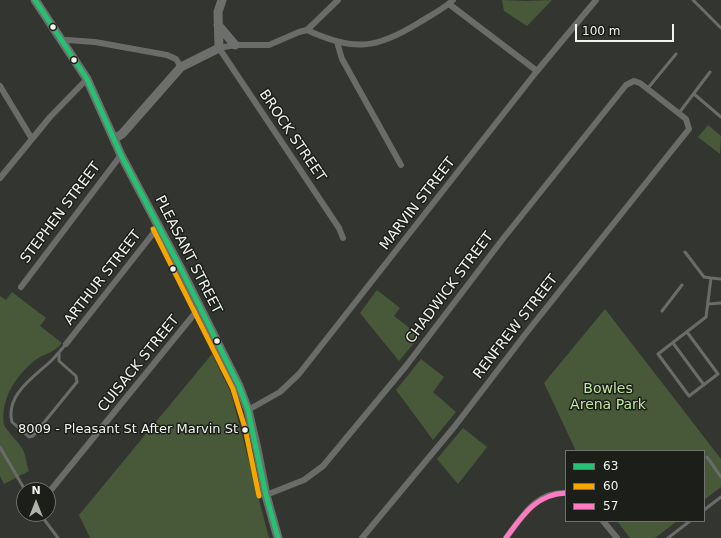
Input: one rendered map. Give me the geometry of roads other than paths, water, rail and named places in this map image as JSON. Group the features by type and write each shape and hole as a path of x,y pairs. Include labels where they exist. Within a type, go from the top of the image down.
{"main road":[{"name":"PLEASANT STREET","path":"35,0 87,79 121,155 159,226 239,386 248,410 266,495 278,538"},
{"path":"114,139 122,134 181,67 219,48 218,12 222,0"},
{"path":"218,25 235,46"}],"street":[{"path":"219,48 235,46 269,46 299,32 307,30 338,0"},
{"name":"MARVIN STREET","path":"248,410 280,392 295,378 537,71 596,0"},
{"path":"307,30 336,42 365,45 390,39 451,2 537,71"},
{"path":"63,42 67,40 95,42 167,55 176,59 181,67"},
{"path":"336,42 342,59 401,165"},
{"name":"BROCK STREET","path":"219,48 339,228 343,238"},
{"path":"0,178 80,84 87,79"},
{"name":"CHADWICK STREET","path":"266,495 304,480 322,466 406,366 502,240 626,85 634,81 648,88"},
{"path":"0,86 32,139"},
{"path":"648,88 679,113"},
{"name":"RENFREW STREET","path":"362,538 455,426 526,332 689,129 686,119 679,113"},
{"name":"STEPHEN STREET","path":"21,287 121,155"},
{"name":"ARTHUR STREET","path":"66,344 159,226"},
{"name":"CUISACK STREET","path":"56,484 200,307"},
{"path":"506,538 534,503 550,494 565,493"},
{"path":"604,522 617,538"}],"lane":[{"path":"693,0 721,28"},
{"path":"648,88 676,54"},
{"path":"679,113 710,72"},
{"path":"694,94 721,117"},
{"path":"685,252 704,277 721,279"},
{"path":"687,332 718,374 689,396 658,354 706,317 711,278"},
{"path":"662,311 682,285"},
{"path":"708,304 721,303"},
{"path":"673,343 704,385"},
{"path":"59,352 59,361 76,376 77,382 33,436 29,436 12,422 10,413 14,398 66,344"},
{"path":"0,447 20,482"},
{"path":"707,457 721,477"},
{"path":"705,509 721,497"},
{"path":"46,522 58,538"},
{"path":"668,538 689,522"}],"place":[{"name":"8009 - Pleasant St After Marvin St","path":"245,430"}],"park label":[{"name":"Bowles Arena Park","path":"608,398"}]}
